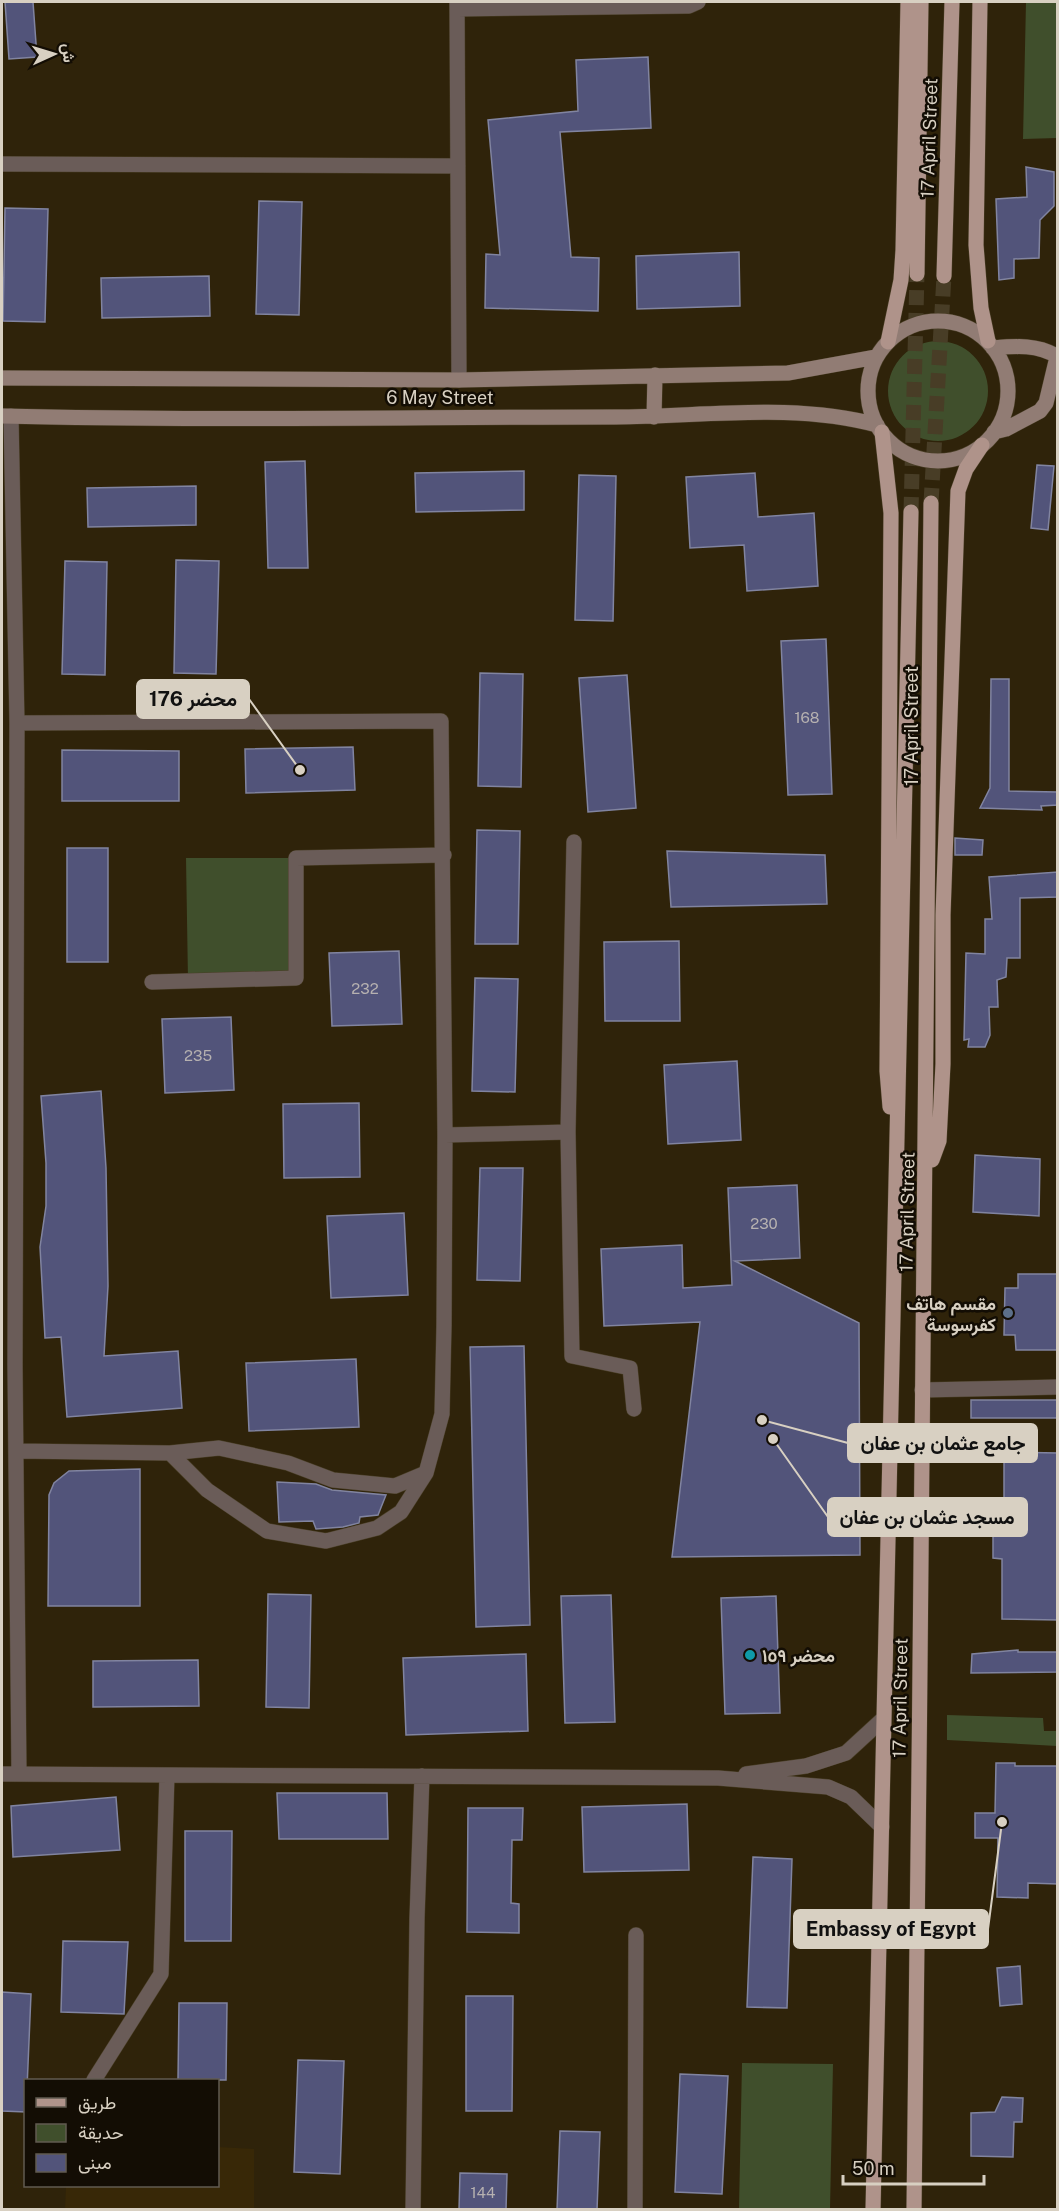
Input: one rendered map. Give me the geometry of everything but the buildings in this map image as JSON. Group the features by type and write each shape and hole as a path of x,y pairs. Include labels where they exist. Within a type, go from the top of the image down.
{"main road":[{"path":"888,342 902,270 908,2"},
{"name":"17 April Street","path":"917,274 921,2"},
{"name":"17 April Street","path":"945,276 952,2"},
{"path":"927,1174 939,1141 943,1064 943,915 958,491 966,469 994,432 1004,414 1008,394 1006,374 991,344 981,308 976,245 980,2"},
{"path":"897,1173 887,1071 891,513 879,429 869,403 869,379 876,357 902,330 919,323 937,320 956,322 973,330 991,344 1023,345 1048,350 1057,357 1046,403 1040,411 1006,429 994,432"},
{"name":"6 May Street","path":"2,378 459,380 788,373 876,357"},
{"path":"654,417 655,375"},
{"name":"6 May Street","path":"6,416 654,417 818,414 847,417 879,429"},
{"path":"879,429 906,453 929,460 953,459 982,445"},
{"name":"17 April Street","path":"914,2210 922,1390 927,1174 931,503"},
{"name":"17 April Street","path":"873,2210 911,512"}],"street":[{"path":"459,380 457,5 689,6 698,2"},
{"path":"2,164 458,166"},
{"path":"6,416 17,723 8,917 8,1365 16,1451 19,1774"},
{"path":"17,723 441,721 445,1135 442,1414 426,1473 401,1512 377,1528 326,1542 267,1531 207,1490 170,1453"},
{"path":"574,842 568,1132 572,1356 630,1368 634,1409"},
{"path":"152,982 296,978 296,858 444,855"},
{"path":"445,1135 568,1132"},
{"path":"922,1390 1058,1387"},
{"path":"16,1451 170,1453 219,1448 288,1463 333,1480 395,1486 426,1473"},
{"path":"718,1778 806,1766 846,1753 883,1719"},
{"path":"2,1774 718,1778 828,1787 851,1797 882,1827"},
{"path":"95,2079 161,1974 167,1775"},
{"path":"413,2210 417,1918 422,1776"},
{"path":"635,2210 636,1935"}],"shaded area":[{"path":"219,2147 254,2149 254,2209 65,2209 66,2187 219,2187"}],"green space":[{"path":"1026,2 1057,2 1057,138 1023,139"},
{"path":"938,341 966,349 980,363 988,391 980,419 966,433 938,441 910,433 896,419 888,391 896,363 910,349"},
{"path":"186,858 296,858 296,978 188,981"},
{"path":"947,1715 1043,1718 1044,1731 1057,1731 1057,1746 947,1740"},
{"path":"742,2063 833,2064 830,2209 739,2209"}],"tunnel":[{"path":"911,512 917,274"},
{"path":"931,503 944,276"}],"place":[{"name":"محضر 176","path":"300,770"},
{"name":"مقسم هاتف كفرسوسة","path":"1008,1313"},
{"name":"جامع عثمان بن عفان","path":"762,1420"},
{"name":"مسجد عثمان بن عفان","path":"773,1439"},
{"name":"محضر ١٥٩","path":"750,1655"},
{"name":"Embassy of Egypt","path":"1002,1822"}]}
